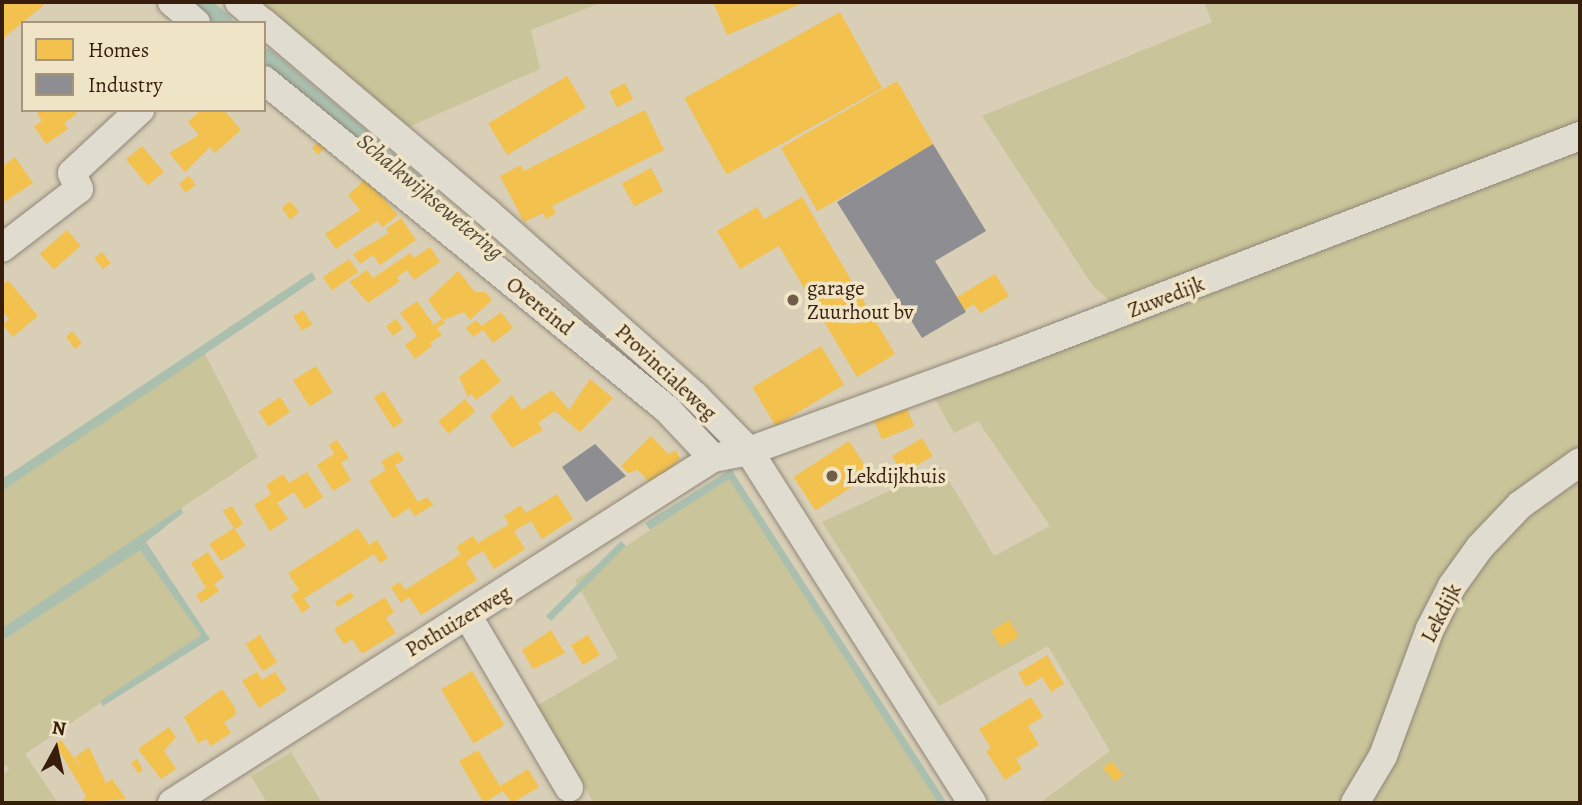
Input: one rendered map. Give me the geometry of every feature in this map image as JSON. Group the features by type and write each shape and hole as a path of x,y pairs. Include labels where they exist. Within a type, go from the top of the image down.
{"street":[{"path":"172,2 194,21"},
{"name":"Provincialeweg","path":"239,2 262,21"},
{"name":"Provincialeweg","path":"266,25 498,221 695,396 749,452 972,803"},
{"name":"Overeind","path":"266,82 668,410 713,458"},
{"path":"2,248 79,190 72,173 138,112"},
{"name":"Zuwedijk","path":"749,452 1120,314 1580,136"},
{"name":"Pothuizerweg","path":"172,803 469,618 713,458 749,452"},
{"name":"Lekdijk","path":"1355,803 1383,756 1430,629 1452,586 1480,547 1520,505 1580,462"},
{"path":"469,618 569,788"}],"shaded area":[{"path":"248,2 603,2 531,30 540,69 404,129"},
{"path":"1204,2 1580,2 1580,128 1117,307 1093,286 982,116 1212,22"},
{"path":"1580,145 1580,447 1523,486 1359,777 1340,803 1040,803 1110,751 1048,646 939,706 822,522 941,467 994,556 1050,526 978,421 954,433 932,394"},
{"path":"312,272 316,279 2,491 2,479"},
{"path":"204,352 258,457 2,628 2,491"},
{"path":"731,469 947,803 938,803 729,479 650,530 645,523"},
{"path":"1580,475 1580,803 1365,803 1432,653 1473,575 1503,535"},
{"path":"729,478 938,803 594,803 535,707 618,658 575,580"},
{"path":"181,508 183,513 146,542 210,639 103,706 100,701 201,635 140,550 2,641 2,628"},
{"path":"621,541 626,546 551,621 546,616"},
{"path":"140,549 201,635 25,754 58,803 2,803 2,775 9,770 6,765 2,768 2,641"},
{"path":"291,752 322,803 267,803 251,776"}],"building: Homes":[{"path":"2,2 42,2 44,5 2,39"},
{"path":"713,2 805,2 727,35"},
{"path":"840,12 882,88 726,174 684,98"},
{"path":"567,76 586,108 507,155 488,123"},
{"path":"897,81 934,144 817,211 781,148"},
{"path":"625,83 633,99 617,107 609,91"},
{"path":"645,110 664,150 552,206 556,213 546,219 543,213 524,222 500,176 521,165 524,171"},
{"path":"199,112 226,112 241,130 215,153 210,147 185,172 169,153 199,135 188,122"},
{"path":"37,113 77,114 64,123 68,129 46,144 34,126 42,121"},
{"path":"321,140 327,147 318,155 312,148"},
{"path":"142,146 164,172 148,186 126,159"},
{"path":"15,157 33,183 4,202 2,167"},
{"path":"651,168 663,191 634,206 622,183"},
{"path":"189,176 196,185 186,193 179,184"},
{"path":"366,179 398,215 383,227 377,221 336,249 325,234 360,210 348,195"},
{"path":"802,197 895,354 857,377 779,246 740,269 717,231 757,207 764,219"},
{"path":"290,201 299,212 290,220 282,208"},
{"path":"401,218 416,240 380,265 373,255 360,264 353,254 389,233 386,229"},
{"path":"67,230 81,246 54,269 40,254"},
{"path":"430,247 440,262 414,280 407,270 397,277 400,281 368,303 349,282 367,270 373,278 410,253 414,258"},
{"path":"102,252 111,263 103,269 94,258"},
{"path":"349,259 358,272 332,290 323,277"},
{"path":"458,271 475,292 485,292 492,300 470,320 464,312 443,320 428,300"},
{"path":"995,274 1009,296 980,313 974,304 964,310 957,297"},
{"path":"8,280 38,316 13,337 3,325 9,319 2,311 2,286"},
{"path":"417,301 434,325 442,319 445,323 437,328 442,335 415,359 405,345 417,336 400,313"},
{"path":"303,310 312,324 302,331 293,317"},
{"path":"501,312 513,328 493,343 483,330 473,337 466,328 476,320 482,326"},
{"path":"396,319 403,329 393,336 386,326"},
{"path":"72,331 82,343 75,349 66,337"},
{"path":"821,346 844,385 776,426 752,387"},
{"path":"483,358 501,381 476,400 471,394 468,397 459,377"},
{"path":"316,366 332,392 310,407 293,380"},
{"path":"590,379 613,398 580,432 555,411 538,423 543,430 512,448 490,416 512,395 522,410 552,390 569,410"},
{"path":"384,391 403,422 393,428 374,397"},
{"path":"280,397 290,412 269,426 258,412"},
{"path":"465,399 475,411 448,434 438,421"},
{"path":"906,406 914,426 882,440 874,419"},
{"path":"651,436 668,454 676,450 680,459 653,486 638,470 628,473 621,466"},
{"path":"922,438 933,456 903,474 892,456"},
{"path":"337,440 349,458 341,463 351,480 333,491 317,465 334,454 329,445"},
{"name":"Lekdijkhuis","path":"849,441 871,475 815,510 794,477"},
{"path":"398,451 404,460 395,465 418,502 427,497 433,505 415,516 409,508 393,519 369,481 386,470 381,462"},
{"path":"307,472 323,497 305,509 294,492 277,503 288,519 270,531 254,505 271,494 266,485 283,474 289,483"},
{"path":"557,494 573,519 542,539 531,521 514,531 525,549 494,569 483,551 474,556 466,562 477,580 421,615 409,597 401,603 391,587 400,582 405,590 461,554 456,547 465,541 473,536 478,543 509,524 504,516 521,505 526,513"},
{"path":"232,506 243,524 235,529 246,546 221,561 209,544 234,528 223,511"},
{"path":"358,528 369,545 377,540 388,558 380,563 374,554 304,598 310,607 302,613 291,595 299,590 288,573"},
{"path":"208,552 224,577 214,584 219,591 201,603 196,595 206,588 191,563"},
{"path":"351,592 354,597 338,607 335,602"},
{"path":"385,597 394,612 386,618 396,633 362,654 352,639 344,644 334,629"},
{"path":"1009,620 1019,636 1001,647 991,631"},
{"path":"551,630 565,653 533,669 522,650"},
{"path":"260,635 277,662 263,671 246,644"},
{"path":"588,635 600,655 583,665 571,645"},
{"path":"1047,655 1064,684 1051,692 1042,677 1026,687 1018,673"},
{"path":"472,671 504,725 474,744 441,690"},
{"path":"257,672 262,680 275,672 287,690 259,708 242,681"},
{"path":"222,689 235,708 236,715 224,722 231,733 211,746 206,739 198,743 184,717"},
{"path":"1031,697 1043,717 1028,726 1039,745 1016,759 1022,769 1005,780 986,751 991,748 979,729"},
{"path":"169,727 176,737 164,751 176,769 161,779 138,749"},
{"path":"61,740 82,769 75,757 89,747 106,783 112,779 126,799 81,803 86,796 55,744"},
{"path":"478,750 500,786 528,769 539,787 512,803 503,791 484,803 459,761"},
{"path":"137,759 143,770 138,773 131,763"},
{"path":"1111,761 1123,774 1115,782 1103,769"}],"building: Industry":[{"path":"933,144 986,231 935,261 966,312 922,338 837,202"},
{"path":"595,444 626,476 586,502 562,467"}],"waterway":[{"name":"Schalkwijksewetering","path":"197,2 220,21"},
{"name":"Schalkwijksewetering","path":"266,60 428,196"}],"place":[{"name":"garage Zuurhout bv","path":"793,300"},
{"name":"Lekdijkhuis","path":"832,476"}]}
